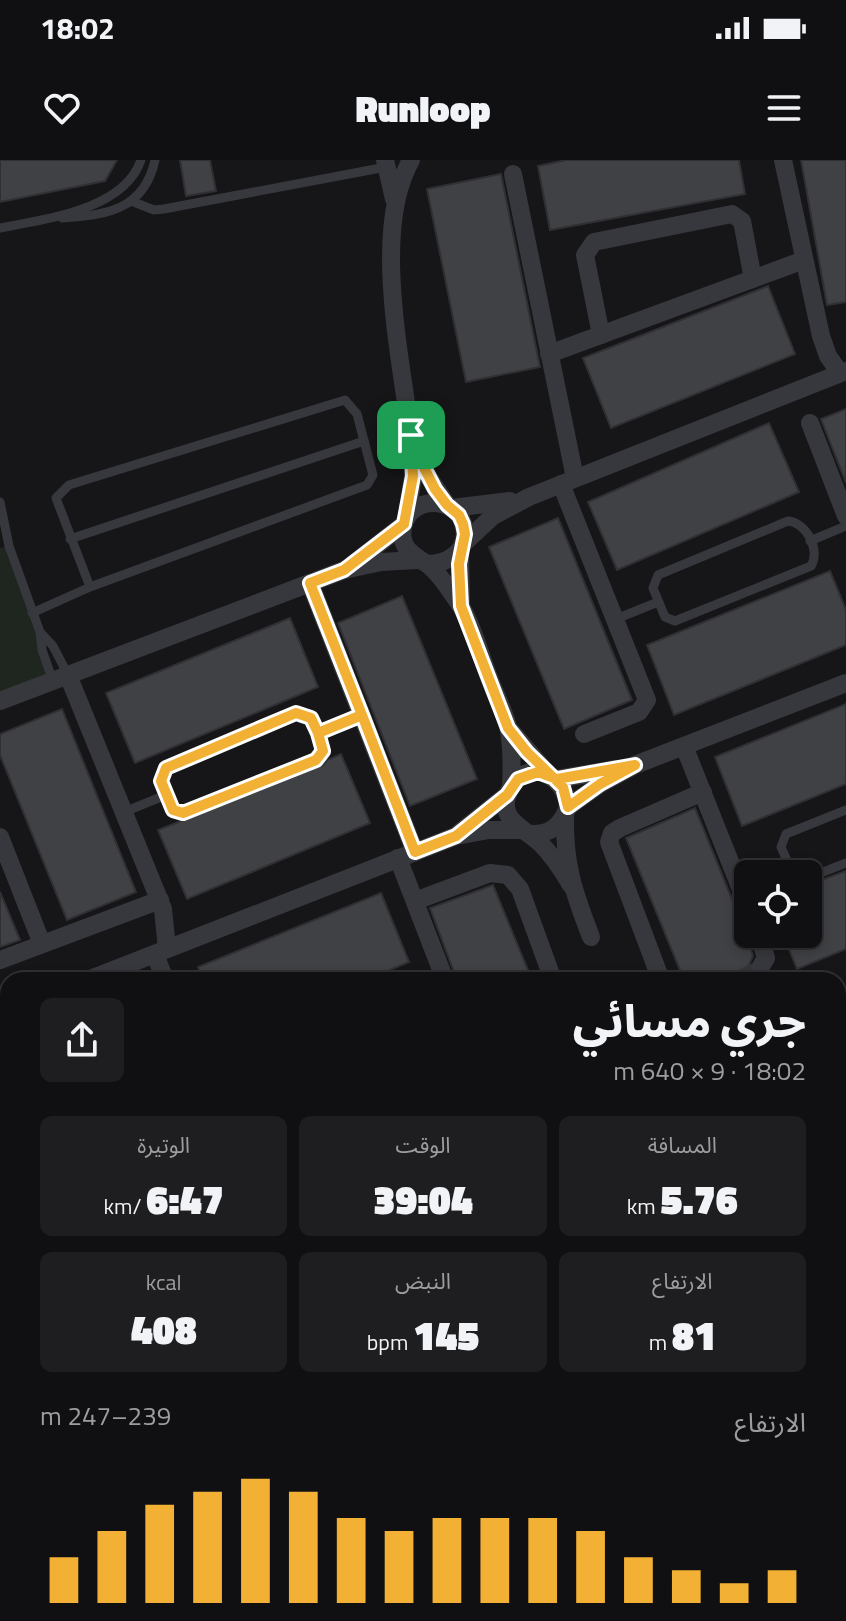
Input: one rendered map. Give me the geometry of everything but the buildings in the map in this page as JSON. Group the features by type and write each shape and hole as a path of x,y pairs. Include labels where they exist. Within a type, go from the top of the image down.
{"street":[{"path":"395,201 411,160"},
{"path":"0,701 344,570 381,562 440,564 451,559 493,516 529,497 843,372 824,346 783,160"},
{"path":"386,164 395,201 393,290 413,476 404,545 461,606 508,728 512,757 508,815 553,858 571,885"},
{"path":"513,174 549,354 568,481 646,695 646,705 639,712 584,734"},
{"path":"601,335 585,255 594,242 732,214 742,221 753,279"},
{"path":"549,354 804,260"},
{"path":"810,423 846,516"},
{"path":"411,435 425,472 463,524 461,606"},
{"path":"344,570 425,503 449,506 529,497"},
{"path":"310,583 362,715 407,855 415,901 442,972"},
{"path":"60,678 124,812 160,900 166,922 161,952 164,972"},
{"path":"109,972 456,836 489,830 551,831 567,812 600,784 635,765 846,683"},
{"path":"508,728 563,787 567,812 565,851 571,885 591,937"},
{"path":"684,746 737,860"},
{"path":"456,836 528,774 552,777 635,765"},
{"path":"658,972 609,842 612,833 620,828 703,792"},
{"path":"0,837 42,944"},
{"path":"415,901 490,873 508,875 520,889 550,972"},
{"path":"0,960 160,900"},
{"path":"760,968 766,958 763,948"}],"lane":[{"path":"46,219 114,195 132,178 141,160"},
{"path":"0,228 46,219 108,213 131,201 148,181 155,160"},
{"path":"131,201 154,210 164,209 386,164"},
{"path":"32,613 90,587 367,485 373,475 357,414 345,400 69,485 56,498 90,587"},
{"path":"70,539 364,441"},
{"path":"0,502 5,547 40,632 42,650 60,678"},
{"path":"788,521 803,526 810,541 816,558 808,568 675,621 665,617 658,602 653,584 658,575 788,521"},
{"path":"810,541 846,526"},
{"path":"616,619 658,602"},
{"path":"40,632 53,646 60,678"},
{"path":"296,713 311,718 318,733 323,751 316,760 183,813 173,810 161,776 166,768 296,713"},
{"path":"318,733 362,715"},
{"path":"124,812 166,795"},
{"path":"786,860 781,847 786,834 846,810"},
{"path":"822,872 846,863"}],"shaded area":[{"path":"9,546 53,681 0,700 0,548"}],"tunnel":[{"path":"753,972 760,968"}],"route":[{"path":"411,435 413,476 404,524 360,560 310,583 362,715 318,733 323,747 320,758 183,813 173,810 161,781 166,768 296,713 311,718 318,733 362,715 415,852 456,836 507,795 518,779 528,774 538,772 557,779 635,765 600,784 568,807 567,797 557,779 548,774 508,728 461,606 459,564 465,534 463,524 425,472 411,435"}]}
